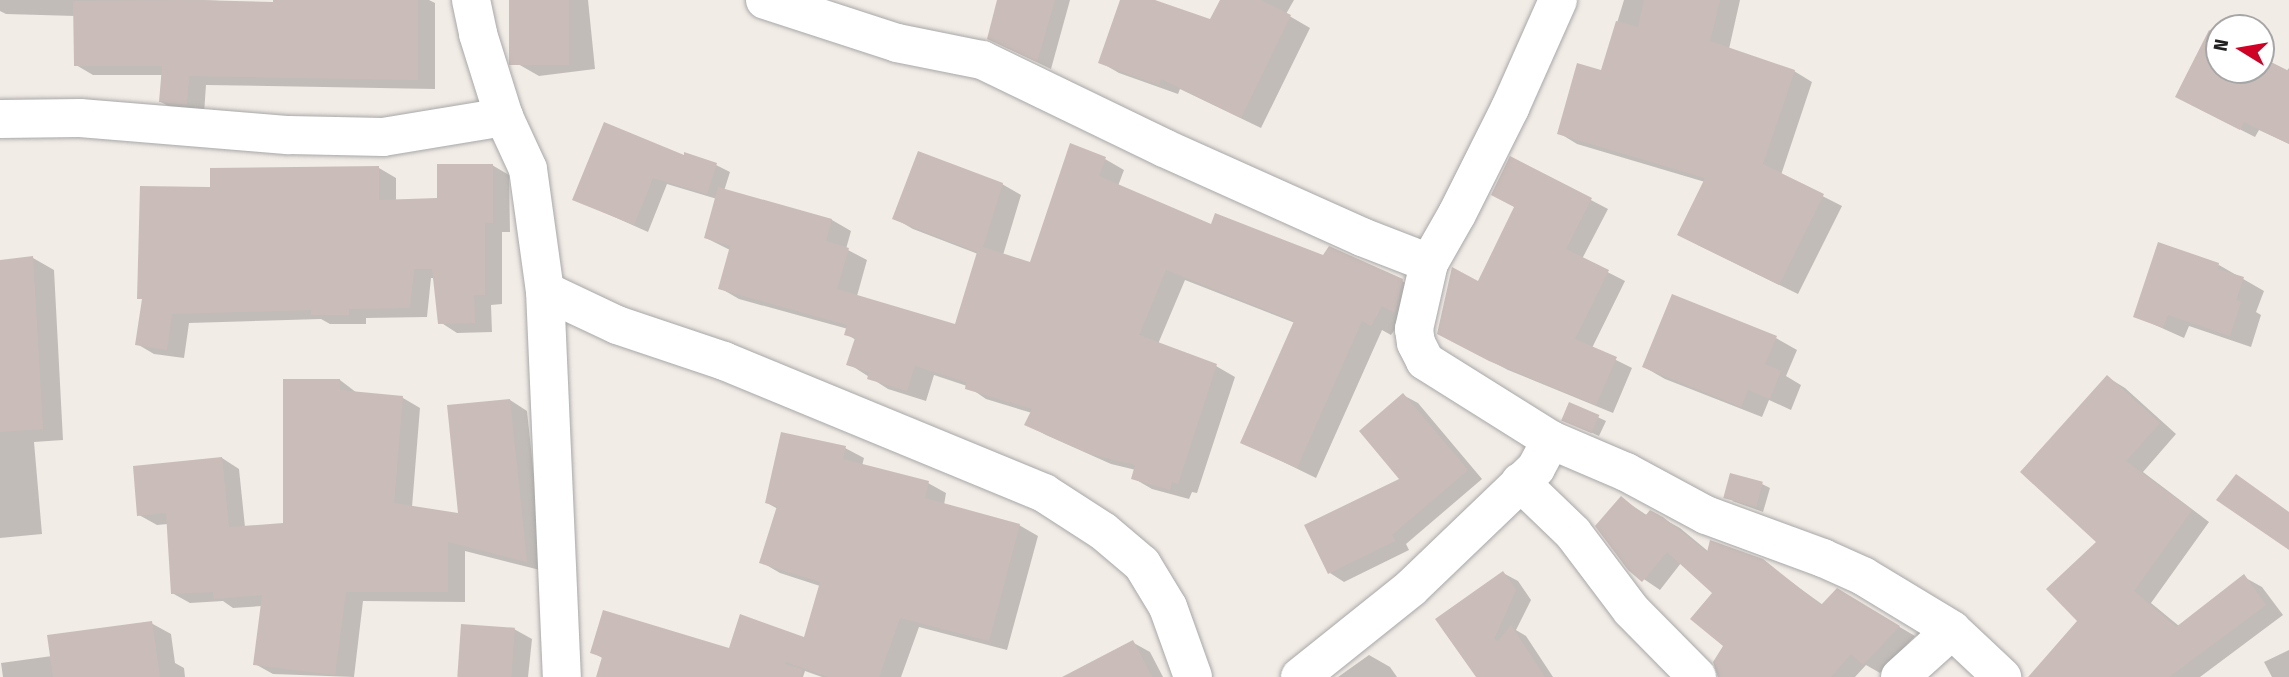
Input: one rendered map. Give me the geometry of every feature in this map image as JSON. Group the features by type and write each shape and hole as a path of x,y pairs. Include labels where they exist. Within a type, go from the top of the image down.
{"street":[{"path":"471,0 478,34 503,117 528,169 545,291 562,677"},
{"path":"765,0 897,43 982,60 1177,154 1362,237 1429,263"},
{"path":"1558,0 1510,108 1457,214 1429,263 1414,329 1416,343 1425,361 1551,440 1626,472 1706,515 1823,558 1863,576 1952,631 2002,677"},
{"path":"0,119 80,118 289,135 383,137 503,117"},
{"path":"545,291 617,325 724,361 1044,493 1103,531 1142,564 1168,607 1193,677"},
{"path":"1300,677 1411,589 1535,468 1551,440"},
{"path":"1520,482 1573,533 1631,610 1697,677"},
{"path":"1900,677 1952,631"}],"building":[{"path":"418,0 418,80 189,76 187,105 159,102 162,66 74,66 73,1"},
{"path":"509,0 569,0 569,65 509,65"},
{"path":"997,0 1055,0 1037,62 987,39"},
{"path":"1120,0 1155,0 1210,19 1220,0 1261,0 1291,15 1241,118 1161,79 1159,85 1098,63"},
{"path":"1644,0 1720,0 1710,41 1795,70 1763,164 1824,194 1779,285 1677,235 1705,178 1557,134 1577,63 1601,70 1616,21 1638,27"},
{"path":"2205,38 2205,84 2275,84 2275,64 2289,71 2289,144 2244,122 2240,130 2175,97"},
{"path":"604,122 684,155 684,152 717,163 707,194 653,178 634,225 572,200"},
{"path":"1070,143 1106,157 1099,176 1211,224 1215,213 1323,255 1329,246 1403,279 1395,313 1382,306 1371,326 1362,321 1297,468 1240,443 1294,321 1166,270 1139,335 1217,364 1178,484 1172,482 1170,490 1131,479 1135,465 1090,454 1024,425 1032,409 965,389 966,382 915,366 907,391 867,379 869,372 846,365 855,338 844,335 847,325 718,289 730,246 704,238 718,187 832,219 826,241 849,248 837,289 955,324 977,252 892,219 918,151 1003,183 983,247 1030,262"},
{"path":"1510,156 1592,198 1566,249 1609,270 1575,339 1617,357 1596,405 1489,361 1437,334 1452,267 1478,281 1514,207 1491,195"},
{"path":"437,164 493,164 493,223 485,223 485,295 474,295 475,323 438,324 432,269 414,269 410,308 349,309 349,315 311,315 311,310 172,314 167,350 135,345 142,299 137,299 140,186 210,187 210,168 379,166 379,200 437,198"},
{"path":"2158,242 2219,263 2218,269 2244,277 2236,300 2241,302 2230,336 2168,315 2163,328 2133,317"},
{"path":"33,256 43,429 0,432 0,260"},
{"path":"1672,294 1777,336 1765,364 1781,371 1770,399 1748,390 1741,407 1642,367"},
{"path":"2107,375 2160,423 2126,461 2192,510 2134,591 2176,627 2244,574 2266,605 2169,677 2028,677 2077,621 2046,589 2096,542 2020,472"},
{"path":"283,379 340,379 340,390 403,396 394,503 458,513 447,405 510,399 527,562 448,542 448,592 346,592 335,675 253,665 262,595 214,599 213,592 171,594 166,513 137,516 133,466 222,457 229,527 283,523"},
{"path":"1403,393 1468,470 1392,535 1395,541 1328,574 1304,525 1399,479 1359,431"},
{"path":"1569,402 1599,415 1592,433 1561,420"},
{"path":"781,432 846,446 843,459 929,481 925,498 1020,524 989,641 900,618 879,677 828,677 786,662 785,664 802,669 801,677 596,677 602,657 590,653 603,610 729,648 740,614 804,637 820,582 759,563 777,506 765,503"},
{"path":"1730,473 1763,482 1756,507 1723,498"},
{"path":"2236,474 2289,512 2289,550 2216,500"},
{"path":"1621,496 1645,516 1650,510 1663,517 1707,552 1710,540 1763,559 1821,605 1837,588 1900,626 1863,665 1851,654 1831,677 1718,677 1713,662 1723,646 1690,619 1712,593 1667,552 1642,582 1628,570 1595,526"},
{"path":"1503,571 1516,590 1494,639 1498,641 1511,625 1545,677 1476,677 1435,619"},
{"path":"152,621 160,677 53,677 47,635"},
{"path":"461,624 515,628 511,677 457,677"},
{"path":"1133,640 1152,677 1062,677"}]}
